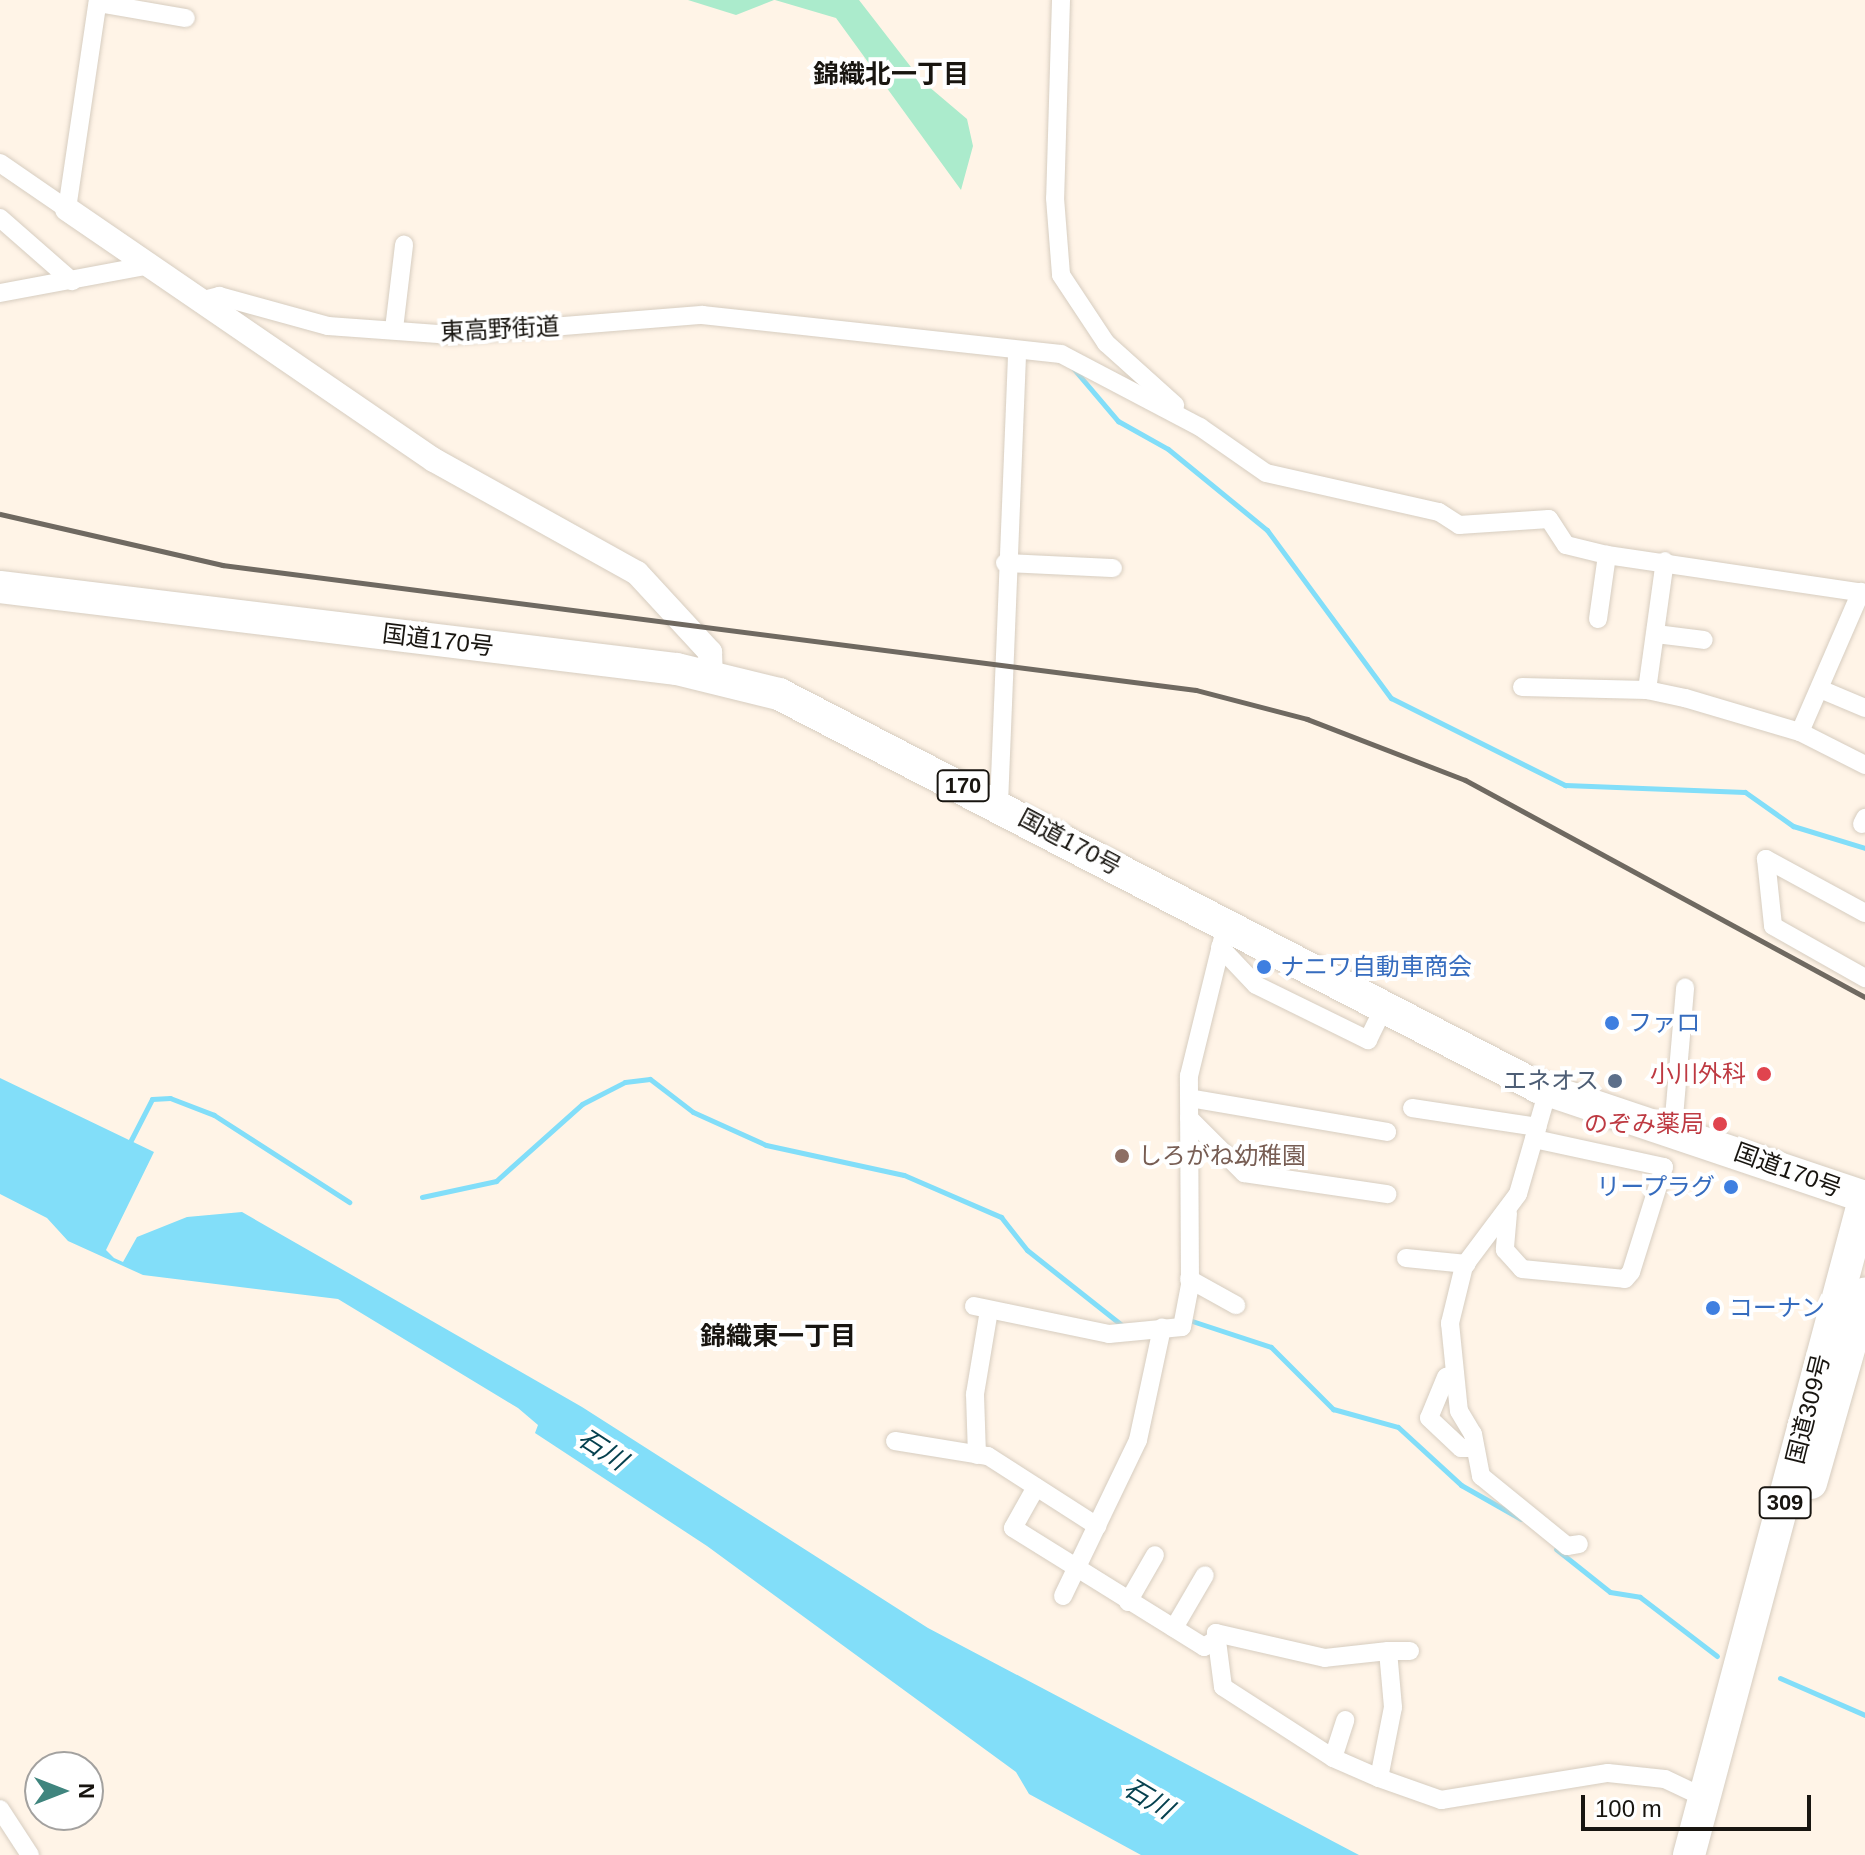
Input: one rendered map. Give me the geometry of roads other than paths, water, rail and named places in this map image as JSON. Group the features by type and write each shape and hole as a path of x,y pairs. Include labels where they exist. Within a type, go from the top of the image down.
{"highway":[{"name":"国道170号","path":"0,587 711,675 779,694 999,804 1223,936 1384,1007 1548,1090 1673,1129 1865,1197"},
{"name":"国道309号","path":"1708,1821 1865,1197"},
{"name":"国道309号","path":"1708,1821 1865,1294"},
{"name":"309","path":"1689,1855 1708,1821"}],"street":[{"path":"1061,0 1055,198 1061,275 1106,343 1190,422 1266,473 1439,512 1459,525 1549,519 1566,545 1607,555 1665,561 1863,593 1800,732"},
{"path":"67,209 98,2 186,18"},
{"path":"0,163 434,460 637,573 710,652 711,675"},
{"path":"0,218 72,281"},
{"path":"394,329 404,245"},
{"path":"0,293 149,265"},
{"name":"東高野街道","path":"200,301 219,296 287,319 394,329 491,333 702,315 1017,350 1082,362 1190,422"},
{"path":"999,804 1005,563 1017,350"},
{"path":"1598,619 1607,555"},
{"path":"1647,690 1665,561"},
{"path":"1005,563 1113,568"},
{"path":"1656,634 1704,640"},
{"path":"1522,687 1647,690 1800,732 1863,759"},
{"path":"1820,689 1865,708"},
{"path":"1862,971 1773,926 1766,859 1865,913"},
{"path":"977,1455 975,1394 981,1308 1109,1334 1162,1328 1185,1320 1189,1279 1189,1098 1223,936"},
{"path":"1673,1129 1685,988"},
{"path":"1412,1108 1536,1133 1664,1167 1631,1272 1625,1279 1522,1269 1505,1250 1510,1206 1536,1133 1548,1090"},
{"path":"1189,1098 1387,1132"},
{"path":"1189,1118 1244,1173 1387,1194"},
{"path":"1510,1206 1467,1264 1450,1323 1459,1411 1475,1448 1481,1476 1567,1546 1579,1544"},
{"path":"1406,1258 1467,1264"},
{"path":"1189,1279 1236,1305"},
{"path":"1063,1596 1138,1440 1162,1328"},
{"path":"1455,1374 1446,1377 1429,1418 1461,1448 1475,1448"},
{"path":"895,1441 977,1455 1036,1487 1097,1526"},
{"path":"1036,1487 1013,1528 1075,1572 1204,1647 1217,1639 1325,1658 1410,1651"},
{"path":"1128,1602 1155,1555"},
{"path":"1174,1628 1205,1575"},
{"path":"1217,1639 1223,1687 1333,1758 1379,1778 1462,1800 1643,1773 1708,1821"},
{"path":"1379,1778 1393,1707 1388,1651"},
{"path":"1333,1758 1345,1720"},
{"path":"0,1809 30,1855"}],"water":[{"name":"石川","path":"0,1078 154,1152 106,1250 114,1258 123,1262 137,1237 187,1217 242,1212 582,1407 928,1628 1359,1855 1141,1855 1029,1794 1016,1772 707,1546 535,1433 538,1425 518,1408 338,1299 143,1275 68,1241 47,1218 0,1194"}],"waterway":[{"path":"1073,368 1118,421 1168,449 1267,530 1391,698 1565,785 1745,792 1793,826 1865,848"},
{"path":"422,1197 496,1181 582,1104 625,1082 650,1079 693,1112 766,1145 904,1175 1001,1217 1027,1250 1123,1326"},
{"path":"130,1142 152,1099 170,1098 214,1115 349,1202"},
{"path":"1189,1320 1271,1347 1333,1409 1398,1427 1461,1485 1521,1519"},
{"path":"1556,1549 1610,1592 1640,1597 1717,1656"},
{"path":"1780,1678 1865,1715"}],"railway":[{"path":"0,514 222,565 1196,690 1307,719 1465,780 1865,997"}],"place":[{"name":"ナニワ自動車商会","path":"1264,967"},
{"name":"ファロ","path":"1612,1023"},
{"name":"小川外科","path":"1764,1074"},
{"name":"エネオス","path":"1615,1081"},
{"name":"のぞみ薬局","path":"1720,1124"},
{"name":"しろがね幼稚園","path":"1122,1156"},
{"name":"リープラグ","path":"1731,1187"},
{"name":"コーナン","path":"1713,1308"}],"district":[{"name":"錦織北一丁目","path":"891,75"},
{"name":"錦織東一丁目","path":"778,1337"}]}
